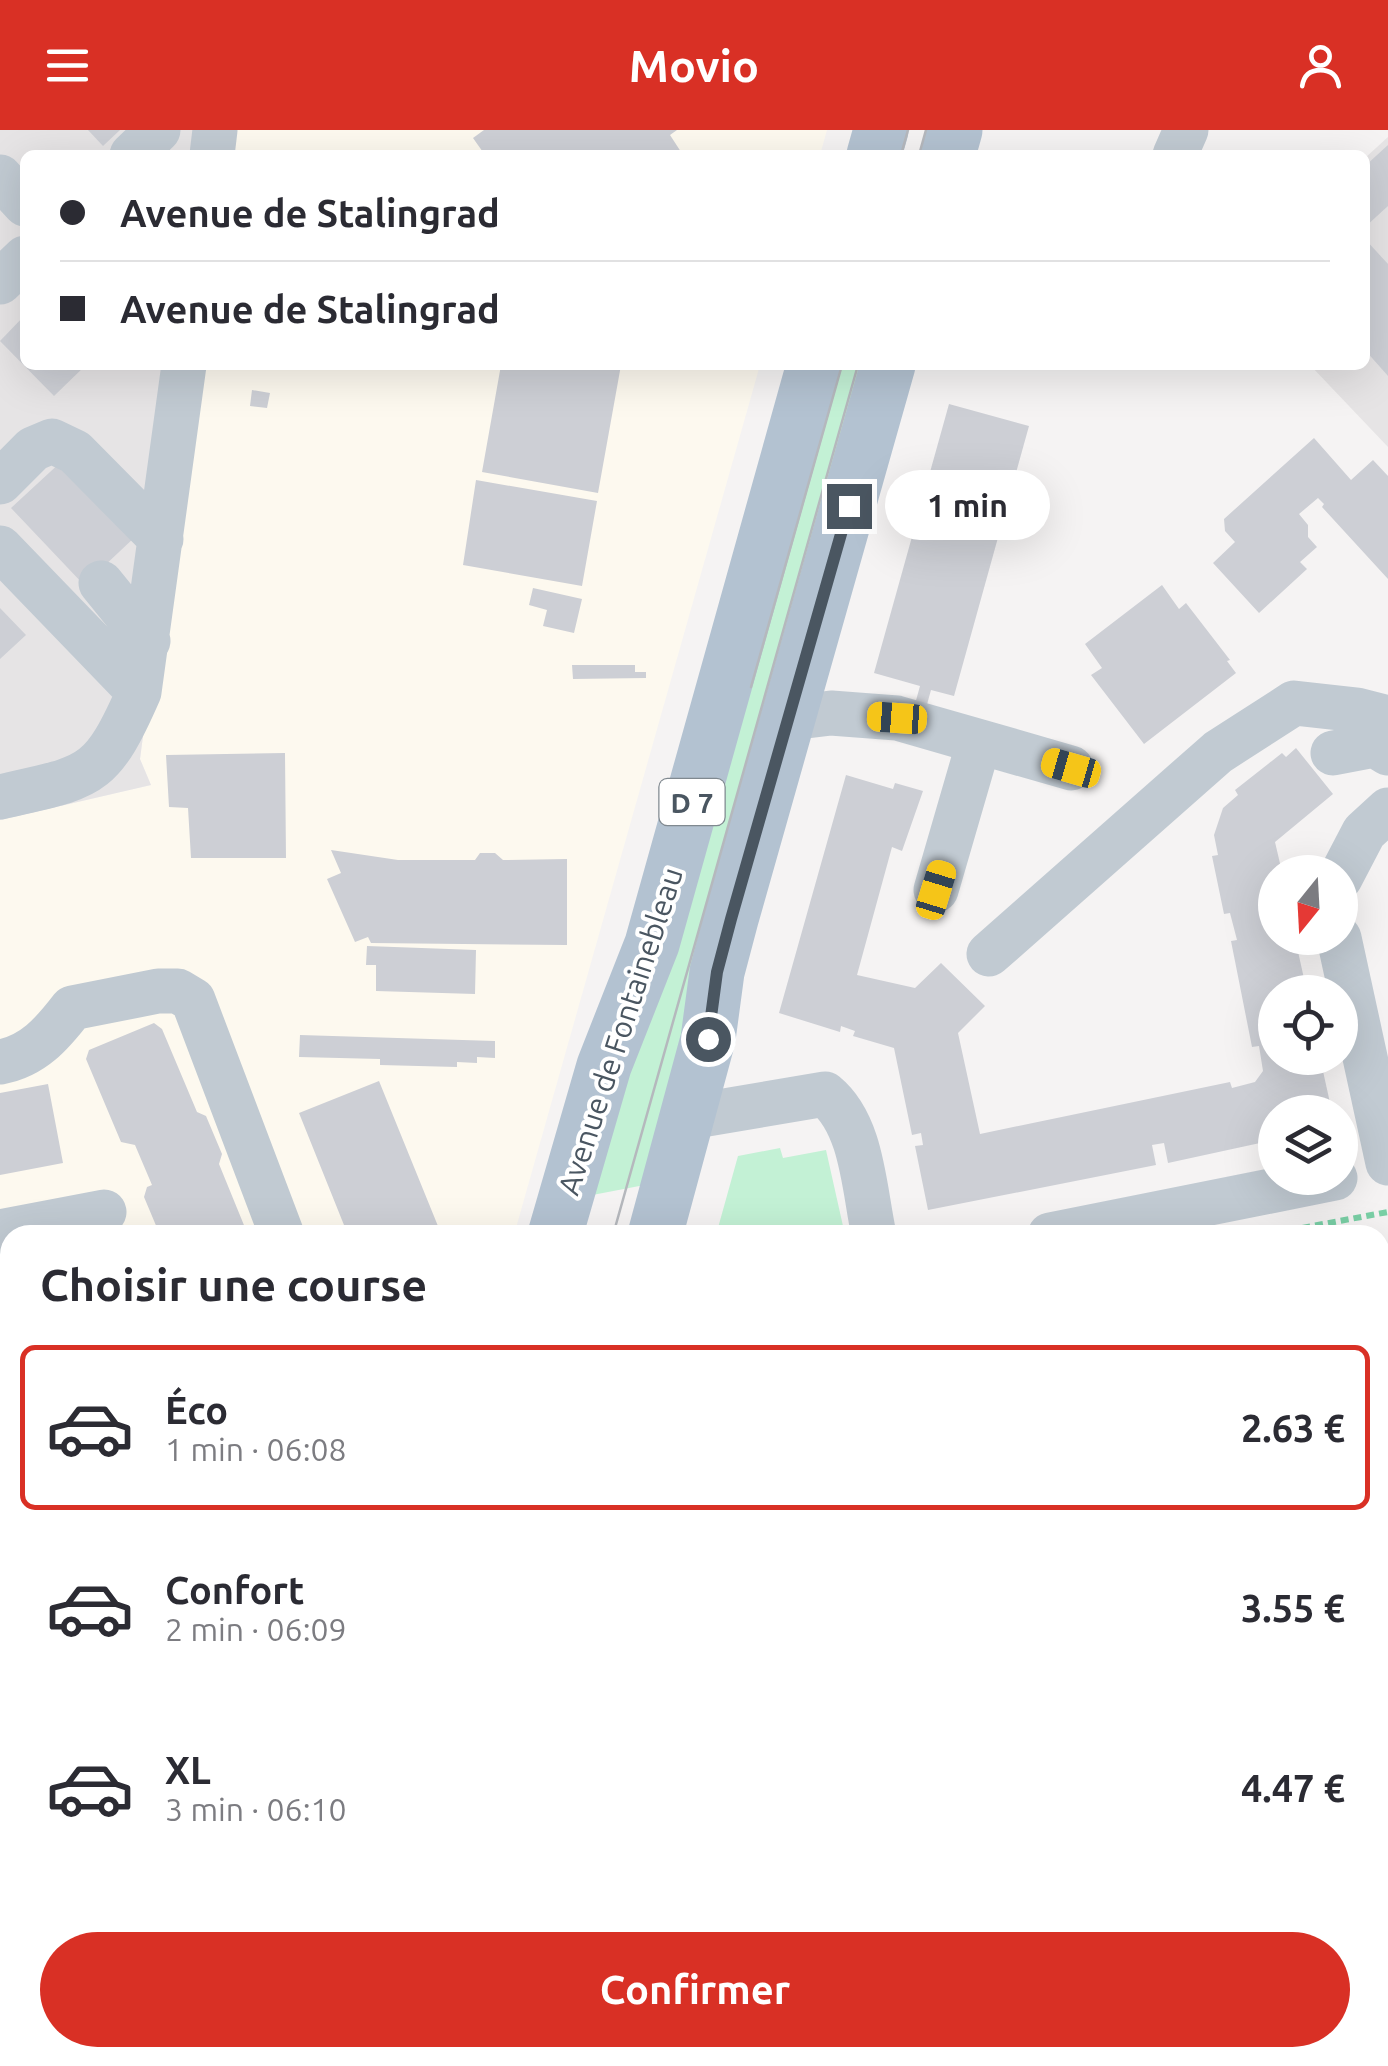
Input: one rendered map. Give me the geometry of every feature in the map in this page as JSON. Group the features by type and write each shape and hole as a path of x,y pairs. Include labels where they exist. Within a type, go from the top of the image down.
{"main road":[{"name":"Avenue de Fontainebleau","path":"558,1225 604,1066 652,944 813,370"},
{"name":"D 7","path":"659,1225 708,1039 717,972 887,370"}],"street":[{"path":"137,150 158,130"},
{"path":"0,177 20,199"},
{"path":"0,282 20,263"},
{"path":"0,796 83,776 118,741 140,692 183,370"},
{"path":"0,482 33,448 52,441 75,452 161,538"},
{"path":"0,548 140,692"},
{"path":"101,583 148,641"},
{"path":"989,954 1218,752 1294,703 1357,710 1388,718"},
{"path":"790,718 831,713 897,718 1071,768"},
{"path":"936,890 979,742"},
{"path":"1332,753 1375,745 1388,752"},
{"path":"1352,855 1364,832 1388,810"},
{"path":"1344,955 1388,1165 1358,1172"},
{"path":"0,1062 21,1058 52,1034 72,1008 158,991 178,991 193,1000 278,1225"},
{"path":"689,1117 825,1094 841,1108 850,1125 872,1225"},
{"path":"1099,1225 1258,1193"},
{"path":"36,1225 104,1212"}],"path":[{"path":"1318,1225 1388,1212"}],"shaded area":[{"path":"0,130 223,130 221,150 20,150 20,370 191,370 140,759 151,785 0,820"},
{"path":"223,130 827,130 821,150 221,150"},
{"path":"1388,137 1388,447 1315,370 1370,370 1370,153"},
{"path":"191,370 759,370 517,1225 0,1225 0,820 151,785 140,759"}],"green space":[{"path":"827,370 872,370 655,1183 582,1197"},
{"path":"780,1148 783,1158 826,1150 843,1225 719,1225 738,1156"}],"building":[{"path":"88,130 120,130 103,146"},
{"path":"484,130 677,130 670,135 680,150 481,150 473,138"},
{"path":"1388,145 1388,206 1370,222 1370,161"},
{"path":"1370,244 1388,264 1388,376 1370,356"},
{"path":"20,320 20,361 0,341"},
{"path":"28,370 81,370 54,396"},
{"path":"500,370 620,370 598,493 482,472"},
{"path":"252,390 270,393 267,408 250,406"},
{"path":"949,404 1029,426 954,696 931,690 926,708 915,704 920,686 874,673"},
{"path":"1314,438 1351,480 1373,460 1388,476 1388,579 1318,498 1299,514 1308,525 1308,537 1317,547 1300,562 1307,569 1259,613 1213,563 1235,542 1225,531 1224,519"},
{"path":"63,460 136,536 84,585 11,508"},
{"path":"476,480 597,501 582,586 463,565"},
{"path":"1162,585 1179,609 1186,603 1236,673 1144,744 1091,675 1102,668 1085,644"},
{"path":"533,588 582,599 574,633 543,626 547,610 529,605"},
{"path":"0,608 26,635 0,659"},
{"path":"572,665 635,665 635,672 646,672 646,678 573,679"},
{"path":"1296,748 1333,794 1275,842 1278,855 1258,855 1258,955 1299,955 1303,975 1258,975 1258,1046 1252,1047 1231,941 1237,940 1230,913 1224,914 1212,856 1218,855 1214,835 1223,808 1238,795 1235,790 1282,753 1286,757"},
{"path":"285,753 286,858 191,858 188,808 169,807 166,755"},
{"path":"846,775 893,789 895,783 923,791 902,851 892,847 857,975 915,988 941,963 985,1006 958,1033 980,1134 1230,1082 1232,1088 1255,1082 1260,1075 1324,1075 1328,1095 1258,1095 1258,1143 1168,1163 1164,1143 1152,1145 1156,1165 928,1210 915,1146 923,1145 921,1133 912,1135 894,1048 853,1036 855,1031 841,1026 840,1032 779,1013"},
{"path":"331,850 398,860 475,860 480,853 495,853 503,860 567,859 567,945 371,943 368,937 355,942 327,879 341,873"},
{"path":"367,946 476,950 475,994 376,991 376,965 366,965"},
{"path":"154,1023 162,1029 197,1112 206,1116 222,1154 219,1164 244,1225 156,1225 144,1197 147,1187 152,1185 135,1145 121,1142 86,1059 89,1050"},
{"path":"300,1035 495,1041 495,1058 477,1057 477,1063 457,1062 457,1067 380,1065 380,1059 299,1057"},
{"path":"379,1081 438,1225 344,1225 299,1113"},
{"path":"48,1084 63,1163 0,1175 0,1093"}],"tram line":[{"path":"902,150 908,130"},
{"path":"920,150 926,130"},
{"path":"751,687 841,370"},
{"path":"616,1225 857,370"}],"route":[{"path":"708,1039 717,972 731,919 849,506"}]}
